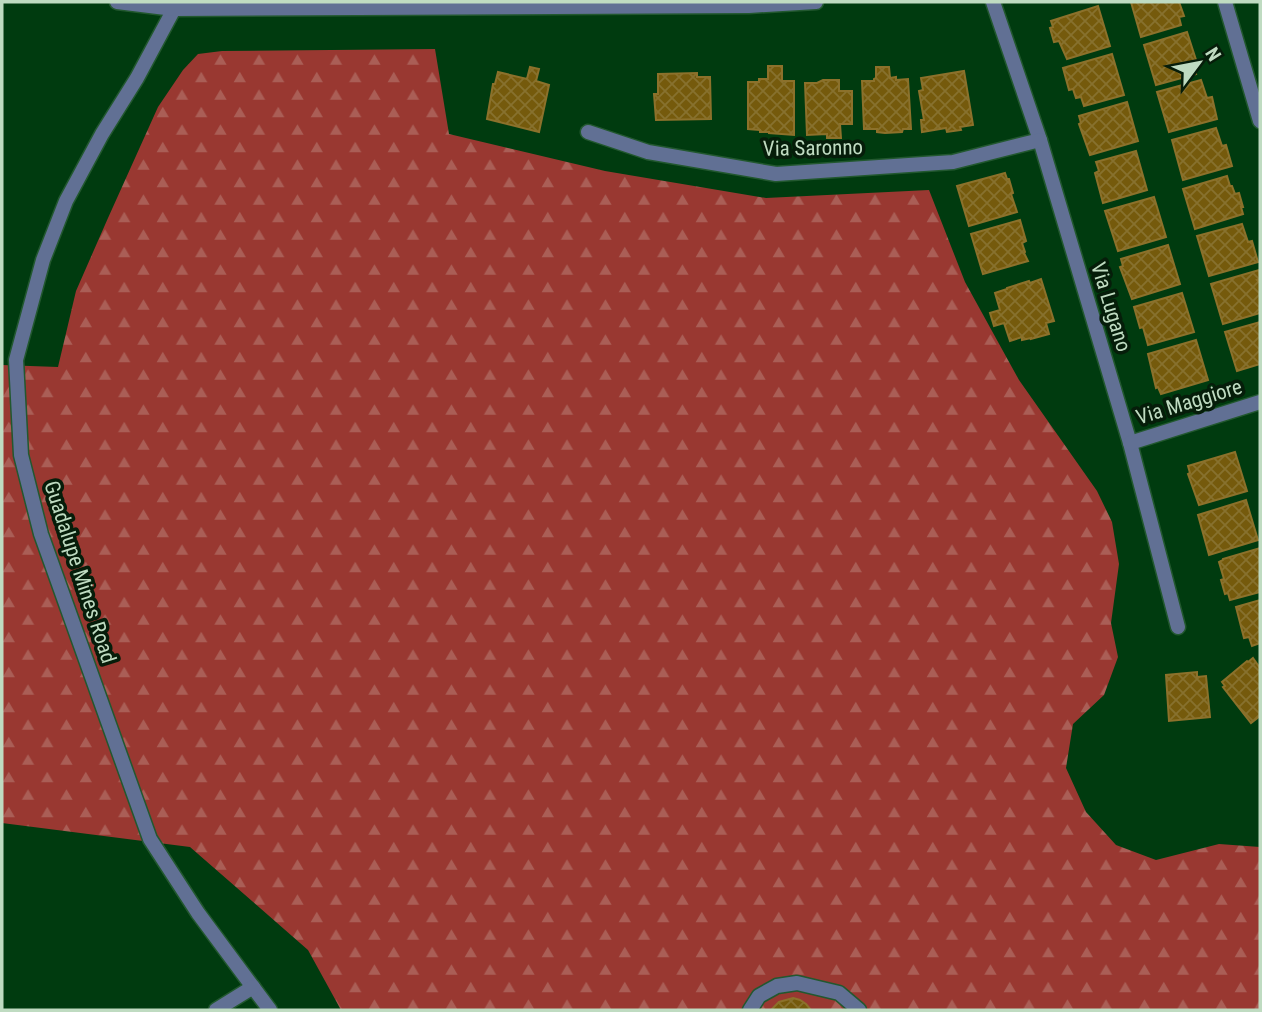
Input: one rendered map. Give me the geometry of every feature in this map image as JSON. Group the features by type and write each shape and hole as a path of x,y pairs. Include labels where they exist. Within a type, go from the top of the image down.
{"street":[{"path":"117,2 174,9 750,6 816,2"},
{"name":"Via Lugano","path":"993,2 1040,140 1130,443 1178,627"},
{"path":"1225,2 1260,121"},
{"name":"Guadalupe Mines Road","path":"174,9 66,201 43,260 16,360 21,455 41,534 150,839 198,913 270,1010"},
{"name":"Via Saronno","path":"588,132 648,152 776,174 953,162 1040,140"},
{"name":"Via Maggiore","path":"1130,443 1260,402"},
{"path":"750,1010 759,996 777,986 797,983 839,993 859,1010"},
{"path":"216,1010 253,987"}],"green space":[{"path":"435,49 449,134 605,171 766,198 929,190 965,282 1019,380 1097,491 1112,522 1119,564 1111,623 1118,657 1104,695 1073,724 1066,768 1086,812 1116,845 1156,860 1219,844 1260,847 1260,1010 341,1010 308,950 190,847 2,823 2,365 58,367 76,291 108,218 158,107 183,70 198,54 222,51"}],"building":[{"path":"1131,2 1179,2 1184,16 1179,17 1181,25 1141,37"},
{"path":"1098,6 1110,46 1067,59 1059,41 1054,42 1051,21"},
{"path":"1187,32 1197,63 1193,65 1196,74 1156,85 1144,45"},
{"path":"1112,54 1124,95 1084,106 1081,97 1076,98 1073,89 1069,90 1063,68"},
{"path":"768,66 782,66 782,81 794,81 794,135 748,129 748,82 768,79"},
{"path":"530,67 539,69 536,81 549,85 539,132 487,119 493,84 498,72 527,79"},
{"path":"876,67 889,67 890,78 908,79 911,129 885,133 877,132 877,129 864,129 862,81 874,81"},
{"path":"964,71 973,125 947,132 946,128 922,132 921,120 924,120 919,91 923,90 921,78"},
{"path":"697,73 697,77 710,77 711,119 656,120 654,94 658,94 658,74"},
{"path":"839,80 839,91 852,91 852,124 840,124 841,138 827,138 827,134 807,135 805,83"},
{"path":"1201,80 1207,98 1212,97 1217,119 1169,132 1157,92"},
{"path":"1127,102 1138,141 1090,155 1079,124 1079,116"},
{"path":"1216,128 1222,146 1226,145 1232,166 1183,180 1172,140"},
{"path":"1136,151 1147,190 1103,203 1095,173 1099,171 1096,162"},
{"path":"1005,173 1017,212 969,226 957,186"},
{"path":"1227,176 1235,194 1239,193 1243,214 1195,229 1183,189"},
{"path":"1154,197 1166,237 1118,251 1105,211"},
{"path":"1020,220 1026,241 1022,243 1028,261 983,274 971,234"},
{"path":"1242,224 1248,242 1252,241 1258,262 1209,276 1197,236"},
{"path":"1168,245 1180,284 1132,299 1120,267 1123,266 1121,259"},
{"path":"1259,270 1260,279 1257,280 1260,283 1260,313 1223,324 1211,284"},
{"path":"1041,279 1054,321 1046,323 1049,334 1010,341 1004,323 994,326 990,313 1000,310 995,293"},
{"path":"1182,293 1194,332 1148,345 1134,307"},
{"path":"1260,322 1260,364 1237,371 1225,332"},
{"path":"1196,340 1208,380 1161,394 1158,387 1156,388 1148,354"},
{"path":"1235,452 1247,491 1199,505 1188,474 1188,466"},
{"path":"1246,500 1258,540 1209,555 1198,515"},
{"path":"1260,548 1260,592 1230,600 1228,593 1225,594 1219,562"},
{"path":"1260,600 1260,643 1252,646 1249,637 1244,638 1236,607"},
{"path":"1253,658 1260,668 1260,716 1251,723 1222,682"},
{"path":"1197,672 1197,677 1206,676 1210,717 1169,721 1166,675"},
{"path":"793,998 806,1004 811,1010 771,1010 779,1002"}]}
